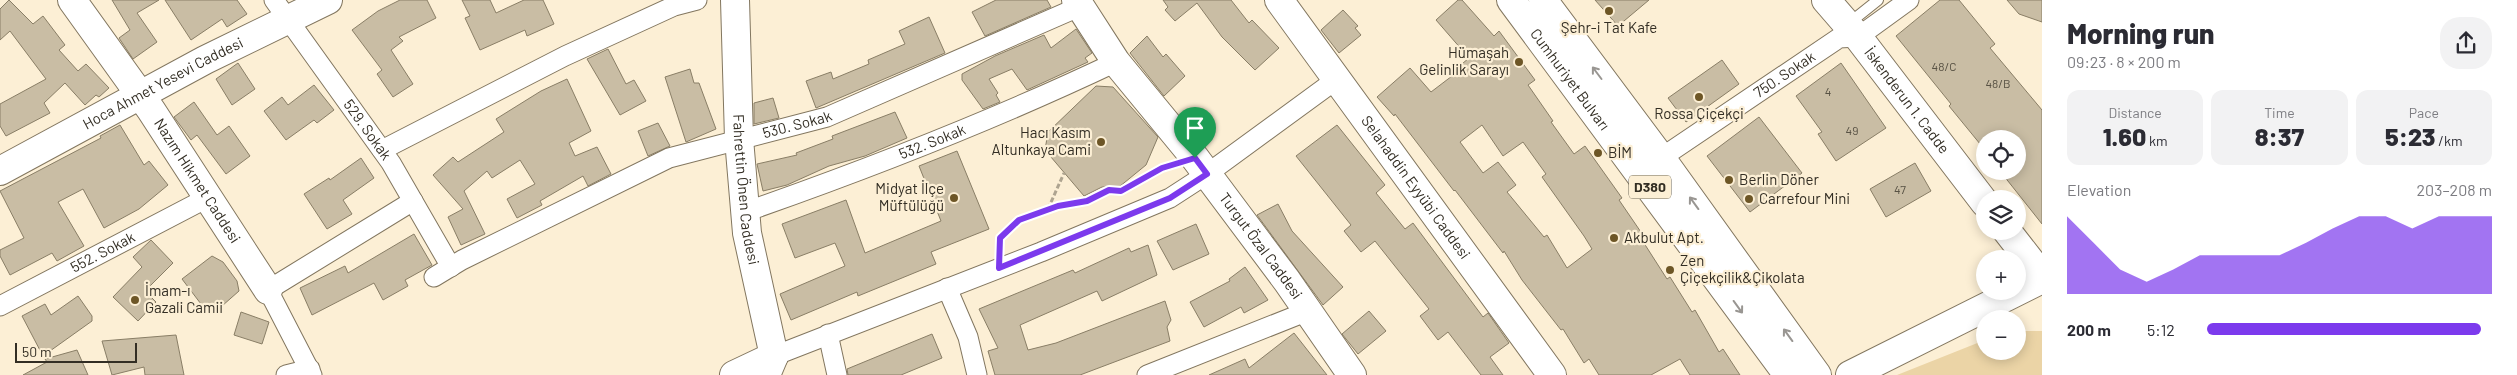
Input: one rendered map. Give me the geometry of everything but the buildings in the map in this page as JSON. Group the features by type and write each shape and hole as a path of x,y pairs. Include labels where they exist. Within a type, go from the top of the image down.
{"street":[{"name":"Nazım Hikmet Caddesi","path":"72,0 140,95 268,290"},
{"name":"Hoca Ahmet Yesevi Caddesi","path":"0,171 140,95 281,10 328,0"},
{"path":"382,150 565,56 674,6 697,0"},
{"name":"Fahrettin Önen Caddesi","path":"736,0 739,139 745,212 770,365"},
{"name":"Selahaddin Eyyübi Caddesi","path":"1279,0 1552,375"},
{"name":"Cumhuriyet Bulvarı","path":"1511,0 1788,375"},
{"name":"Cumhuriyet Bulvarı","path":"1543,0 1661,158 1817,375"},
{"name":"İskenderun 1. Cadde","path":"1826,0 1976,191"},
{"name":"750. Sokak","path":"1661,158 1839,38 1909,0"},
{"name":"530. Sokak","path":"434,277 669,158 739,139 768,134 827,117 1078,3"},
{"name":"Turgut Özal Caddesi","path":"1078,3 1116,62 1201,166 1308,311 1352,375"},
{"name":"529. Sokak","path":"281,10 382,150 451,267"},
{"name":"532. Sokak","path":"745,212 873,167 1068,85 1116,62"},
{"path":"734,375 770,365 828,334 999,268 1170,198 1201,166 1337,79"},
{"name":"552. Sokak","path":"0,306 207,198"},
{"path":"286,375 311,372 268,290 413,201"},
{"path":"1850,375 2042,278 2014,240"},
{"path":"947,288 968,337 977,375"},
{"path":"1147,375 1308,311"},
{"path":"828,334 837,375"}],"lane":[{"path":"1852,31 1878,0"}],"path":[{"path":"999,268 1000,238 1019,220 1048,210 1087,201 1109,190 1121,191 1162,168 1201,166"},
{"path":"1048,210 1064,173"}],"shaded area":[{"path":"2026,331 2042,331 2042,375 1897,375 1976,344 1976,360 2026,360"}],"place":[{"name":"Şehr-i Tat Kafe","path":"1609,11"},
{"name":"Hümaşah Gelinlik Sarayı","path":"1519,62"},
{"name":"Rossa Çiçekçi","path":"1699,97"},
{"name":"Hacı Kasım Altunkaya Cami","path":"1101,142"},
{"name":"BİM","path":"1598,153"},
{"name":"Berlin Döner","path":"1729,180"},
{"name":"Midyat İlçe Müftülüğü","path":"954,198"},
{"name":"Carrefour Mini","path":"1749,199"},
{"name":"Akbulut Apt.","path":"1614,238"},
{"name":"Zen Çiçekçilik&Çikolata","path":"1670,270"},
{"name":"İmam-ı Gazali Camii","path":"135,300"}],"route":[{"path":"1195,158 1207,174 1170,198 999,268 1000,238 1006,230 1019,220 1058,206 1087,201 1109,190 1121,191 1162,168 1195,158"}]}
